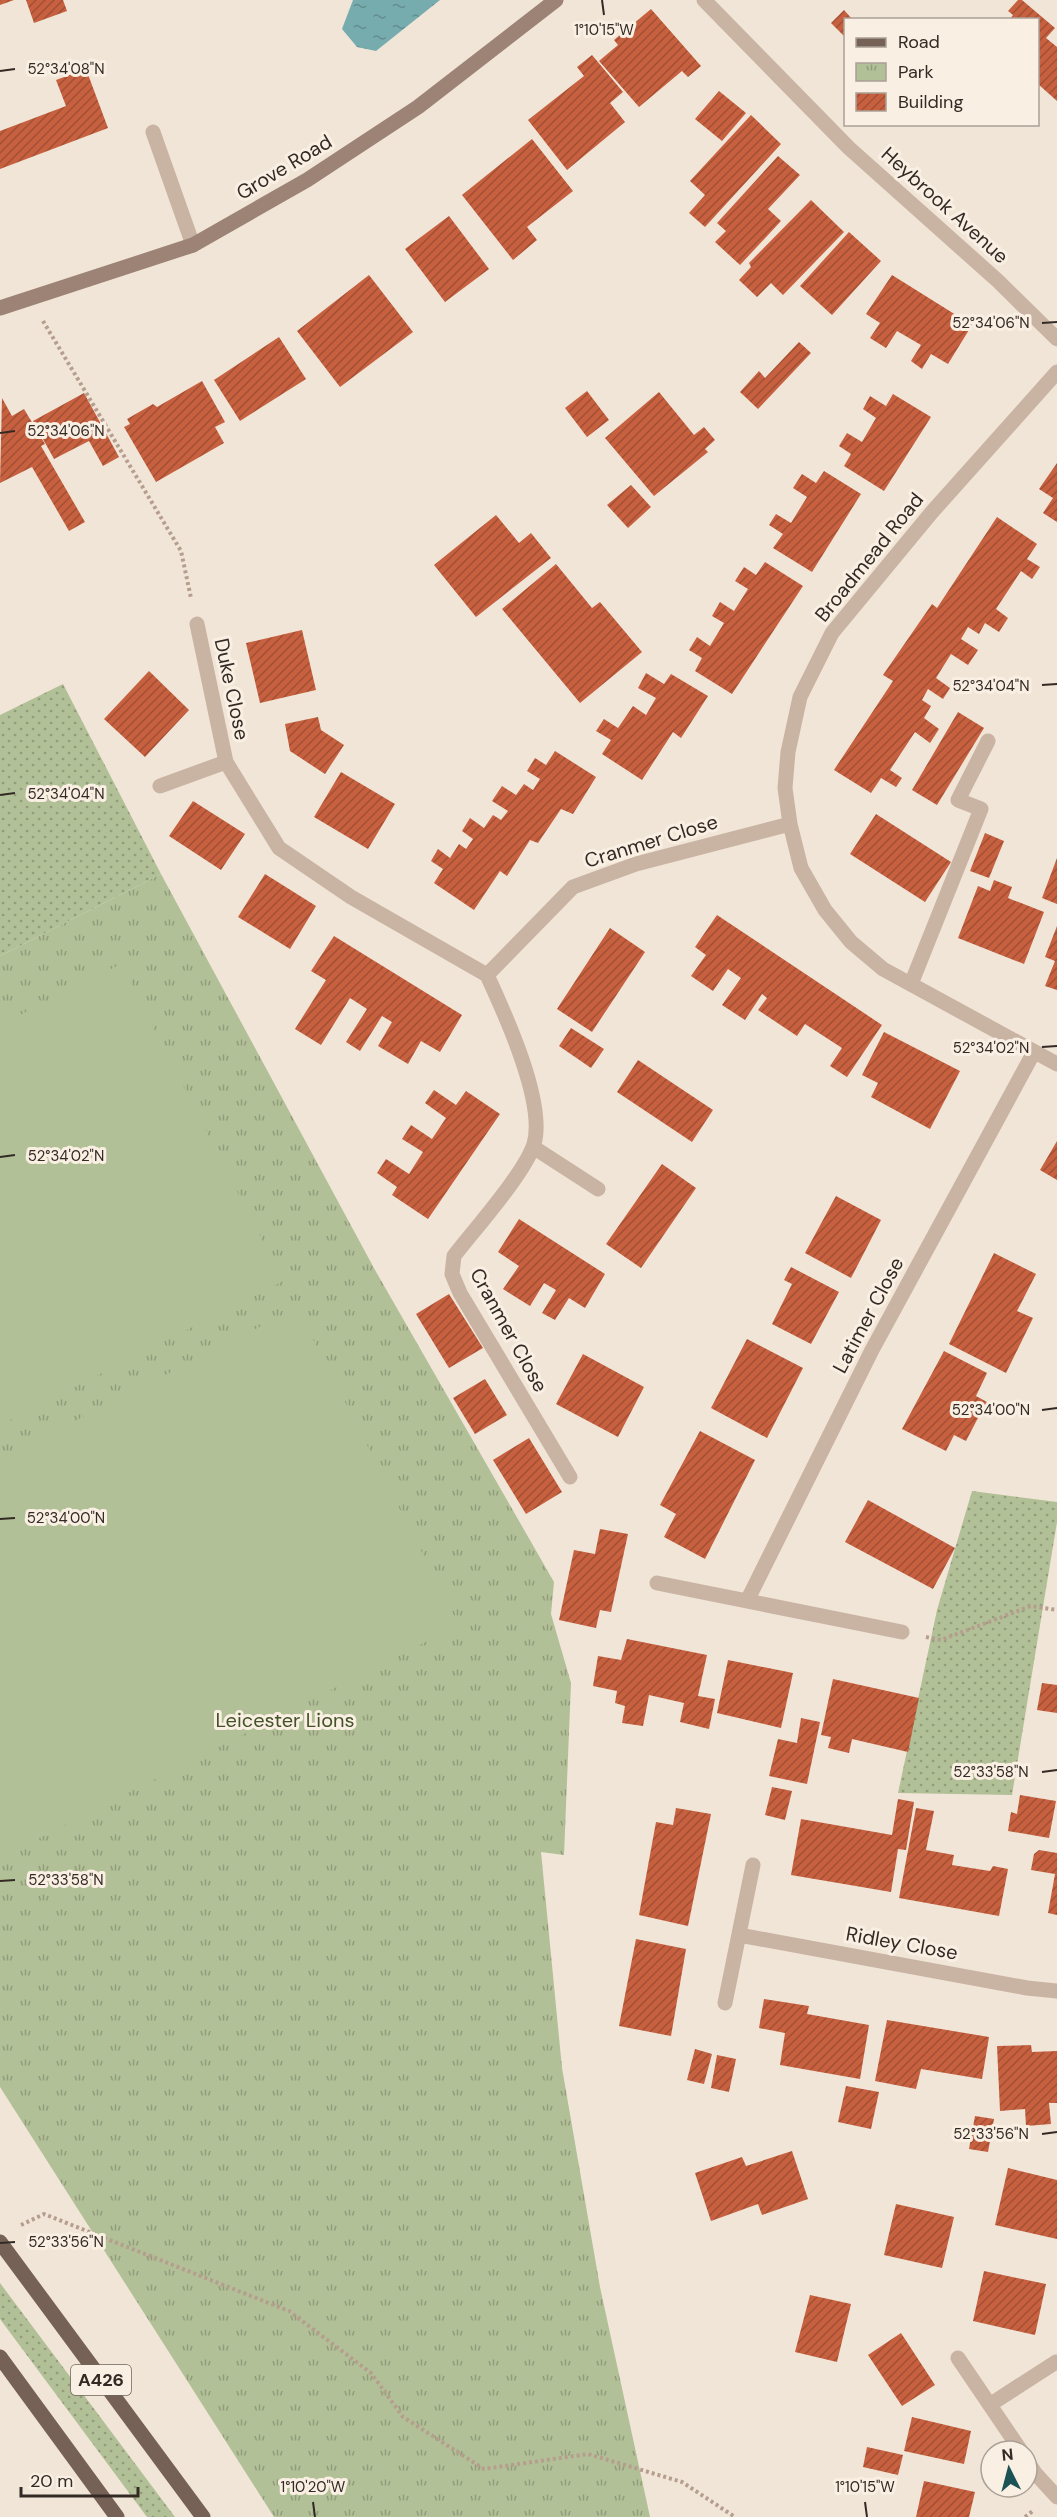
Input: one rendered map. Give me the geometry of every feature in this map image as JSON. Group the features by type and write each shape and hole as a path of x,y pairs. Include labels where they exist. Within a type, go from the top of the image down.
{"main road":[{"name":"A426","path":"0,2242 203,2517"},
{"path":"0,2357 117,2517"}],"street":[{"name":"Grove Road","path":"0,308 193,245 307,180 418,107 556,0"},
{"name":"Heybrook Avenue","path":"704,0 849,148 998,281 1057,339"},
{"path":"153,132 193,245"},
{"name":"Broadmead Road","path":"1057,372 932,512 832,633 800,697 790,741 785,788 790,824 801,868 825,910 851,942 883,969 1057,1064"},
{"name":"Duke Close","path":"197,624 226,762 279,848 351,897 488,975"},
{"path":"911,984 981,809 958,800 988,741"},
{"name":"Duke Close","path":"160,786 226,762"},
{"name":"Cranmer Close","path":"570,1477 460,1293 452,1274 454,1256 522,1167 533,1147 538,1125 516,1038 488,975 573,887 636,864 790,824"},
{"name":"Latimer Close","path":"747,1601 872,1350 1034,1052"},
{"path":"533,1147 598,1189"},
{"path":"657,1583 902,1632"},
{"path":"725,2003 753,1865"},
{"name":"Ridley Close","path":"739,1935 1027,1988 1057,1991"},
{"path":"958,2358 992,2404 1014,2439"},
{"path":"992,2404 1056,2362"},
{"path":"1039,2477 1057,2497"}],"path":[{"path":"30,300 181,551 197,624"},
{"path":"902,1632 941,1640 1031,1606 1057,1610"},
{"path":"18,2227 44,2214 289,2311 371,2373 403,2417 484,2469 588,2454 682,2482 735,2517"}],"green space":[{"path":"63,684 161,874 0,956 0,715"},
{"name":"Leicester Lions","path":"161,874 375,1270 554,1582 551,1614 571,1683 564,1855 541,1852 562,2068 600,2287 650,2517 274,2517 0,2087 0,956"},
{"path":"121,964 283,1281 0,1425 0,1025"},
{"path":"297,1308 459,1625 0,1858 0,1459"},
{"path":"972,1491 1057,1502 1057,1522 1012,1795 898,1793 937,1610"},
{"path":"0,2283 175,2517 147,2517 0,2319"}],"water":[{"path":"353,0 440,0 376,51 357,47 342,29"}],"building":[{"path":"0,0 14,0 0,5"},
{"path":"26,0 63,0 67,11 34,23"},
{"path":"1018,0 1022,0 1055,28 1046,38 1057,47 1057,101 1039,85 1039,18 1011,18 1013,15 1008,11"},
{"path":"651,9 701,66 688,77 682,71 639,107 599,61 618,45 614,40"},
{"path":"844,10 851,18 844,18 844,36 831,23"},
{"path":"592,55 623,92 610,103 625,122 567,170 528,120 584,76 577,67"},
{"path":"86,69 108,128 0,169 0,131 66,106 56,80"},
{"path":"719,91 746,113 722,141 695,119"},
{"path":"751,115 781,144 705,227 689,213 705,195 690,181"},
{"path":"532,139 573,191 527,227 537,240 513,260 462,195"},
{"path":"778,156 800,175 768,209 781,221 740,265 715,242 726,231 717,223"},
{"path":"811,200 844,232 783,295 771,283 757,297 739,280 751,267 749,263"},
{"path":"449,216 489,269 445,302 405,249"},
{"path":"849,232 881,261 832,315 800,286"},
{"path":"369,275 413,332 340,387 297,331"},
{"path":"892,275 972,325 948,364 931,354 922,369 911,361 921,345 897,331 886,348 870,338 880,323 866,314"},
{"path":"279,337 306,379 240,421 214,380"},
{"path":"799,342 811,353 758,409 740,392 759,371 765,378"},
{"path":"202,381 225,422 215,427 224,443 156,482 124,427 130,424 127,419 153,404 157,407"},
{"path":"587,391 609,420 587,437 565,408"},
{"path":"659,392 694,435 704,427 715,440 705,449 708,452 654,496 605,438"},
{"path":"84,393 119,457 103,466 89,441 54,459 33,421"},
{"path":"893,394 931,417 884,491 844,466 851,454 839,446 847,433 862,442 876,418 863,409 870,396 886,406"},
{"path":"2,398 12,416 24,409 45,444 41,446 85,522 69,531 32,467 0,483"},
{"path":"1057,463 1057,522 1043,513 1053,498 1039,489"},
{"path":"824,471 861,494 812,572 773,548 783,534 769,525 776,514 791,523 807,497 793,488 802,474 816,483"},
{"path":"631,485 651,507 628,528 607,505"},
{"path":"496,515 519,543 531,533 551,558 476,617 434,565"},
{"path":"997,517 1037,544 1027,559 1040,567 1032,579 1021,571 996,609 1008,618 999,632 985,623 979,634 968,627 961,639 978,650 968,665 951,654 936,678 950,688 943,699 928,689 922,700 931,706 924,718 939,729 930,743 915,732 890,770 902,778 896,787 881,778 871,793 834,770 893,681 883,675 932,604 937,608"},
{"path":"765,562 803,586 732,694 695,671 702,658 689,650 697,637 710,646 724,623 712,616 720,602 734,611 748,589 735,581 744,567 756,575"},
{"path":"556,564 592,608 600,602 642,652 580,703 502,609"},
{"path":"302,630 316,690 260,703 246,643"},
{"path":"149,671 189,710 145,757 104,719"},
{"path":"646,673 664,684 671,674 708,696 681,738 673,732 642,780 602,754 611,740 596,731 604,719 618,728 633,706 646,715 656,698 638,688"},
{"path":"958,712 984,728 937,805 912,790"},
{"path":"318,717 321,730 344,745 325,774 290,751 285,724"},
{"path":"555,751 596,777 573,814 561,809 538,843 530,840 507,876 500,871 474,910 434,883 443,869 431,861 438,849 450,858 459,844 466,849 473,839 462,831 470,818 484,828 493,815 501,820 508,811 492,801 502,786 516,795 524,784 533,790 540,779 527,771 535,758 546,765"},
{"path":"341,772 395,804 368,849 314,817"},
{"path":"193,801 245,834 221,870 169,836"},
{"path":"876,814 951,862 925,902 850,854"},
{"path":"985,833 1004,841 989,878 970,871"},
{"path":"1057,858 1057,904 1042,898"},
{"path":"265,874 316,906 290,949 238,917"},
{"path":"994,880 1012,887 1008,898 1044,912 1024,964 958,938 978,886 990,891"},
{"path":"717,915 882,1025 847,1077 830,1066 842,1048 805,1024 797,1036 758,1010 767,998 762,994 745,1020 722,1005 741,978 728,969 713,991 691,976 706,955 695,947"},
{"path":"1057,926 1057,990 1045,986 1055,961 1045,957"},
{"path":"610,928 645,952 592,1032 557,1009"},
{"path":"334,936 462,1015 440,1052 421,1041 408,1064 378,1046 392,1022 382,1016 360,1051 346,1042 367,1009 350,998 321,1045 295,1029 326,980 311,971"},
{"path":"571,1028 604,1049 591,1068 559,1046"},
{"path":"884,1032 960,1071 930,1129 871,1097 878,1083 862,1075"},
{"path":"638,1060 713,1110 692,1142 617,1092"},
{"path":"434,1090 456,1105 466,1091 500,1114 428,1219 392,1195 397,1187 377,1173 386,1159 409,1174 423,1152 402,1139 411,1125 432,1139 446,1118 425,1103"},
{"path":"1057,1141 1057,1180 1040,1170"},
{"path":"662,1164 696,1188 641,1268 606,1244"},
{"path":"836,1196 881,1220 851,1278 805,1253"},
{"path":"519,1219 605,1274 585,1308 569,1298 555,1320 542,1313 556,1290 544,1283 530,1306 503,1289 519,1266 498,1252"},
{"path":"994,1253 1036,1274 1017,1311 1033,1318 1006,1373 949,1344"},
{"path":"791,1267 839,1292 811,1344 772,1324 792,1284 784,1280"},
{"path":"449,1294 483,1348 449,1368 416,1314"},
{"path":"747,1339 803,1368 767,1438 711,1408"},
{"path":"944,1351 987,1373 976,1396 987,1402 966,1441 954,1435 946,1451 902,1429"},
{"path":"583,1354 644,1387 618,1437 556,1404"},
{"path":"485,1379 507,1415 475,1434 453,1398"},
{"path":"700,1431 755,1460 705,1559 664,1537 676,1514 660,1505"},
{"path":"529,1438 562,1492 526,1514 493,1460"},
{"path":"868,1500 955,1548 933,1589 845,1542"},
{"path":"600,1529 628,1534 611,1612 600,1610 596,1628 559,1620 574,1550 595,1554"},
{"path":"627,1639 707,1655 698,1696 715,1699 709,1729 680,1722 684,1703 649,1695 643,1726 622,1723 625,1706 615,1703 617,1691 593,1686 598,1656 621,1660"},
{"path":"728,1660 793,1673 781,1728 717,1713"},
{"path":"833,1679 919,1698 908,1752 852,1739 849,1753 828,1748 831,1737 821,1735"},
{"path":"1042,1683 1057,1685 1057,1713 1037,1710"},
{"path":"801,1718 820,1722 807,1784 769,1776 778,1739 797,1743"},
{"path":"772,1787 792,1791 785,1820 765,1815"},
{"path":"1020,1795 1056,1801 1049,1838 1008,1831 1011,1812 1017,1814"},
{"path":"898,1799 914,1802 906,1850 898,1849 891,1892 791,1875 801,1819 892,1835"},
{"path":"676,1808 711,1814 688,1926 639,1915 656,1822 673,1825"},
{"path":"916,1808 934,1811 926,1850 954,1855 952,1865 990,1871 993,1866 1008,1869 999,1916 899,1898"},
{"path":"1039,1850 1057,1853 1057,1915 1048,1913 1055,1874 1031,1870 1034,1854"},
{"path":"636,1939 686,1949 671,2036 619,2026"},
{"path":"764,1999 809,2006 807,2014 869,2025 860,2079 780,2065 785,2033 759,2028"},
{"path":"887,2020 989,2037 982,2079 921,2069 916,2089 875,2081"},
{"path":"1031,2045 1032,2052 1057,2051 1057,2103 1049,2103 1051,2124 1026,2126 1025,2109 1000,2111 997,2046"},
{"path":"695,2049 712,2054 704,2084 687,2080"},
{"path":"717,2055 736,2059 729,2092 711,2088"},
{"path":"846,2086 879,2092 871,2129 838,2122"},
{"path":"975,2116 994,2119 988,2152 969,2149"},
{"path":"792,2151 808,2199 762,2215 758,2204 711,2221 695,2173 742,2157 746,2166"},
{"path":"1008,2168 1057,2180 1057,2239 995,2225"},
{"path":"896,2204 954,2217 942,2268 884,2255"},
{"path":"984,2271 1046,2284 1035,2335 973,2321"},
{"path":"810,2295 851,2304 837,2362 795,2352"},
{"path":"901,2333 935,2385 902,2406 868,2355"},
{"path":"912,2417 971,2431 964,2464 904,2451"},
{"path":"867,2447 903,2455 898,2475 863,2467"},
{"path":"924,2481 975,2492 969,2517 916,2517"}]}
